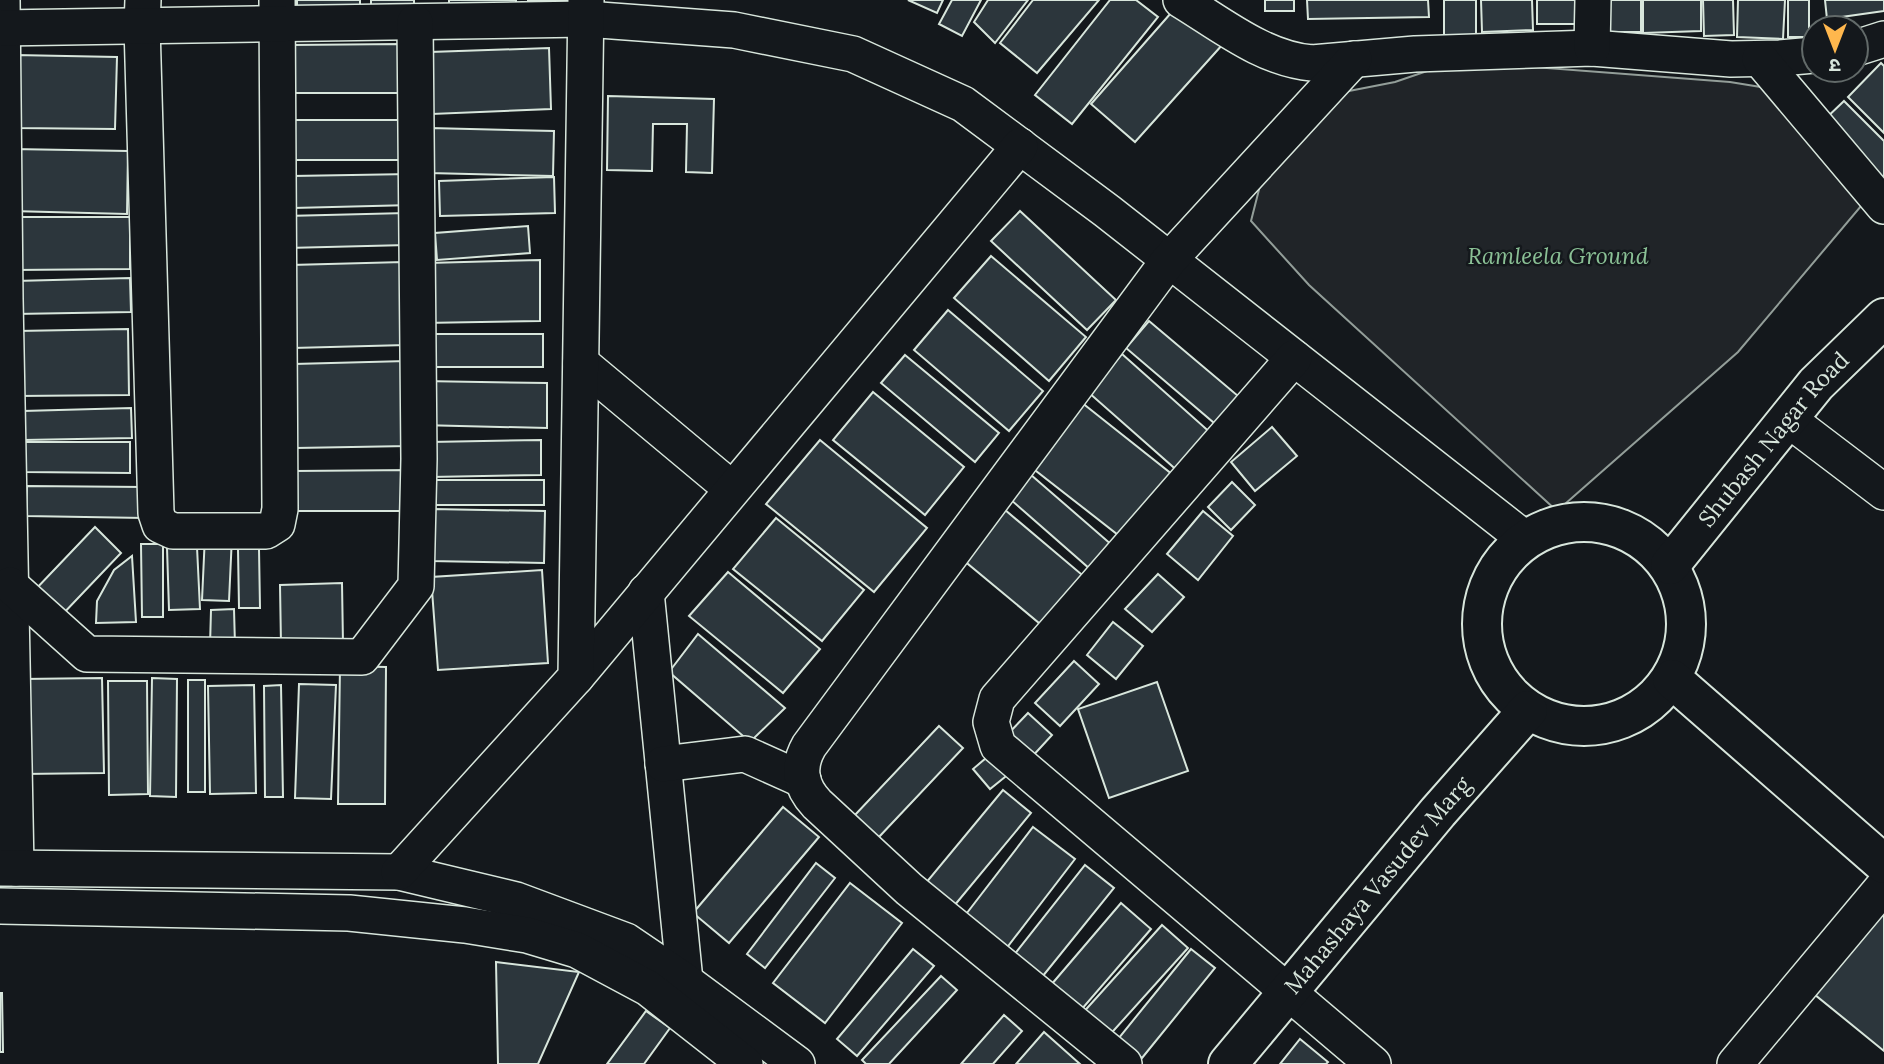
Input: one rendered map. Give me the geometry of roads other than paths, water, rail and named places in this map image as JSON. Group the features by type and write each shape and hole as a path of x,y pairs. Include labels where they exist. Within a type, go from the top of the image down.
{"street":[{"path":"1181,0 1250,42 1296,61 1592,48 1731,59 1800,56"},
{"path":"1592,48 1593,0"},
{"path":"576,677 586,9"},
{"path":"797,1064 626,941 516,900 399,873 8,868 10,585 1,19 142,13 425,14 586,9 734,30 853,54 963,104 1169,260 1525,539"},
{"path":"142,13 156,513 160,525 173,531 266,531 277,524 280,509 277,12"},
{"path":"10,585 87,654 362,657 416,586 425,14"},
{"path":"1124,1064 909,889 807,794 801,767 803,757 1169,260 1354,59"},
{"path":"1760,59 1884,206"},
{"path":"399,873 576,677 1020,146"},
{"name":"Shubash Nagar Road","path":"1670,565 1816,384 1884,318"},
{"path":"1294,358 997,699 991,722 998,746 1373,1064"},
{"path":"581,363 732,489"},
{"path":"1788,419 1884,492"},
{"path":"1602,522 1640,537 1670,565 1685,601 1687,642 1672,679 1643,708 1606,724 1566,725 1528,710 1499,682 1483,646 1482,605 1497,568 1525,539 1562,523 1602,522"},
{"path":"646,592 685,981"},
{"path":"1672,679 1884,864"},
{"name":"Mahashaya Vasudev Marg","path":"1228,1064 1438,812 1528,710"},
{"path":"663,764 745,754 803,780"},
{"path":"1735,1064 1884,886"},
{"path":"0,906 349,913 465,925 527,935 577,950 648,988 745,1064"}],"park label":[{"name":"Ramleela Ground","path":"1558,256"}]}
